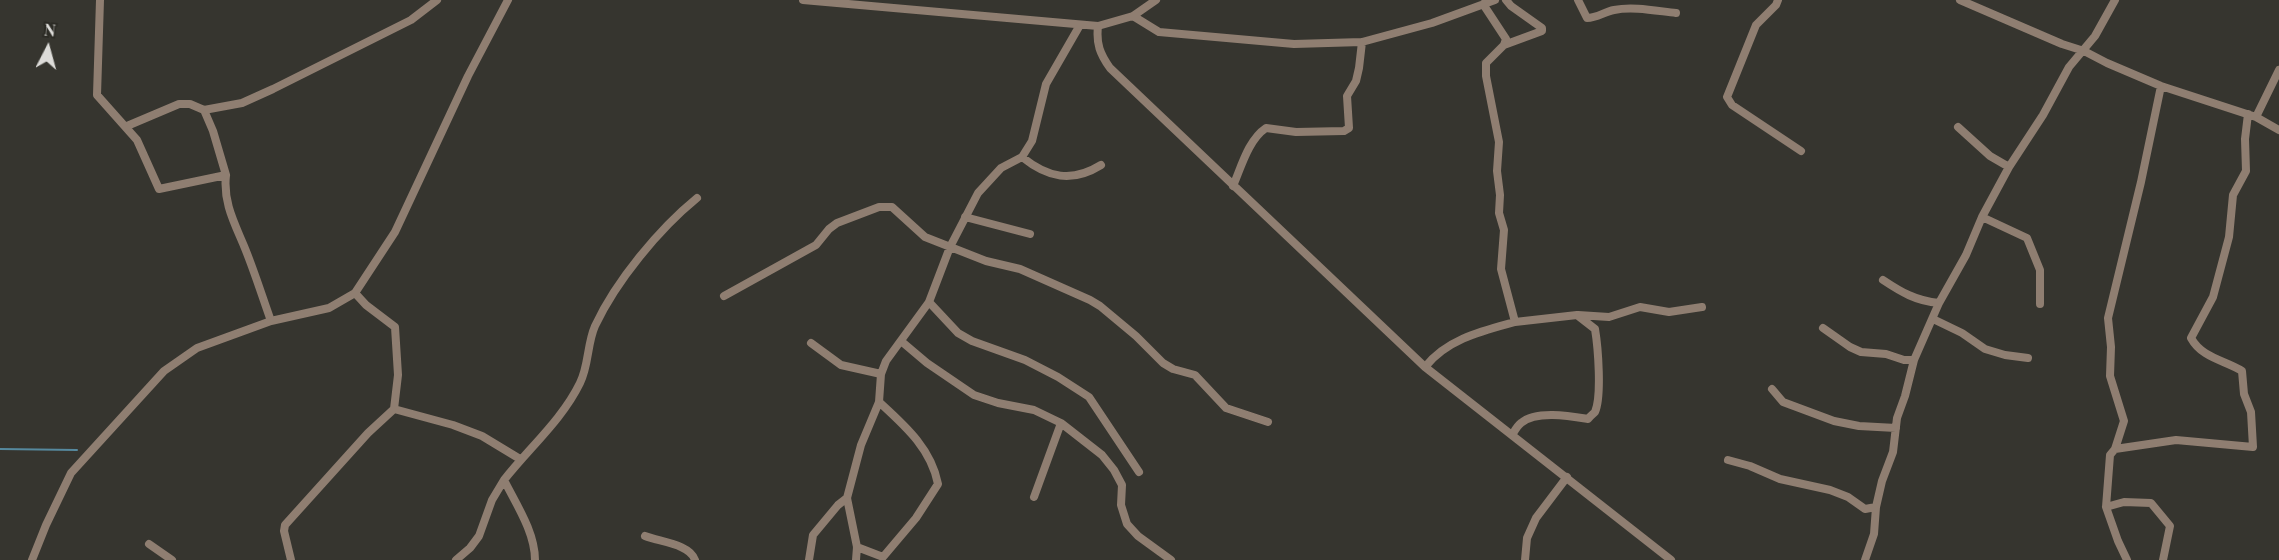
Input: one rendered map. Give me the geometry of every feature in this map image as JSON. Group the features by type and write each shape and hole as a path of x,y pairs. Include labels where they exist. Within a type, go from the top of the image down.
{"street":[{"path":"100,0 97,95 127,126 137,140 159,189 226,175"},
{"path":"127,126 179,104 190,104 204,110 242,103 411,20 437,0"},
{"path":"32,560 71,473 164,371 197,348 271,321 329,308 355,292 395,232 468,76 508,0"},
{"path":"803,0 1098,26 1133,16 1156,0"},
{"path":"1133,16 1159,32 1294,44 1362,42 1432,23 1495,0"},
{"path":"1506,0 1542,28 1542,31 1504,45 1486,63 1486,76 1499,142 1497,171 1500,195 1499,213 1504,230 1501,269 1515,322"},
{"path":"1578,0 1587,18 1615,10 1641,9 1676,13"},
{"path":"1778,0 1776,5 1756,25 1727,97 1732,105 1801,151"},
{"path":"1959,0 2062,44 2084,51 2161,86 2252,115 2279,130"},
{"path":"1865,560 1874,534 1876,507 1882,481 1893,452 1896,428 1914,360 1939,303 1966,255 1982,218 2009,167 2043,115 2069,66 2095,36 2115,0"},
{"path":"1483,4 1504,34 1504,45"},
{"path":"856,560 857,547 847,498 861,445 879,402 881,374 886,361 929,302 950,247 978,193 1001,168 1022,157 1032,141 1046,84 1080,25"},
{"path":"1098,26 1096,38 1100,54 1110,68 1425,367 1671,560"},
{"path":"1233,186 1259,132 1266,128 1296,132 1344,131 1349,128 1347,96 1358,75 1362,42"},
{"path":"2115,449 2176,440 2253,447 2251,412 2244,394 2242,371 2197,349 2191,338 2213,297 2229,237 2233,195 2246,171 2245,139 2252,115 2279,70"},
{"path":"2127,560 2106,507 2110,455 2115,449 2124,421 2110,376 2111,347 2108,318 2141,182 2161,86"},
{"path":"204,110 226,175 224,190 232,219 271,321"},
{"path":"1958,127 1990,156 2009,167"},
{"path":"1022,157 1047,173 1065,176 1086,174 1101,165"},
{"path":"456,560 470,548 479,536 492,500 504,480 546,432 580,384 586,369 594,327 624,277 679,213 697,198"},
{"path":"724,296 816,245 829,229 837,224 879,207 892,207 920,234 986,261 1020,269 1090,300 1136,336 1163,363 1173,369 1195,375 1226,408 1268,422"},
{"path":"965,217 1030,234"},
{"path":"1982,218 2027,238 2040,270 2040,304"},
{"path":"1883,280 1906,295 1924,302 1939,303"},
{"path":"291,560 284,531 285,525 368,433 394,409 398,375 395,327 366,305 355,292"},
{"path":"929,302 958,333 1025,360 1089,397 1140,472"},
{"path":"1425,367 1433,357 1473,333 1515,322 1577,315 1609,317 1641,307 1670,312 1702,307"},
{"path":"1512,435 1521,423 1531,418 1548,415 1588,419 1595,412 1598,394 1595,329 1577,315"},
{"path":"1933,319 1962,333 1985,349 2005,356 2028,358"},
{"path":"1823,328 1861,352 1914,360"},
{"path":"900,341 974,395 998,403 1034,410 1060,423 1102,455 1122,485 1121,505 1127,524 1138,536 1171,560"},
{"path":"811,343 841,365 881,374"},
{"path":"1772,389 1783,402 1834,421 1859,426 1896,428"},
{"path":"857,547 884,559 916,518 938,483 935,471 917,437 879,402"},
{"path":"394,409 453,425 482,436 520,459"},
{"path":"1034,497 1044,476 1060,423"},
{"path":"1728,460 1750,465 1780,479 1830,490 1848,497 1865,508 1876,507"},
{"path":"1525,560 1527,538 1536,518 1567,477"},
{"path":"504,480 528,529 535,560"},
{"path":"809,560 813,535 838,505 847,498"},
{"path":"2106,507 2124,502 2151,503 2170,526 2163,560"},
{"path":"645,536 662,543 680,546 689,551 695,560"},
{"path":"149,544 172,560"}],"waterway":[{"path":"0,449 77,450"}]}
